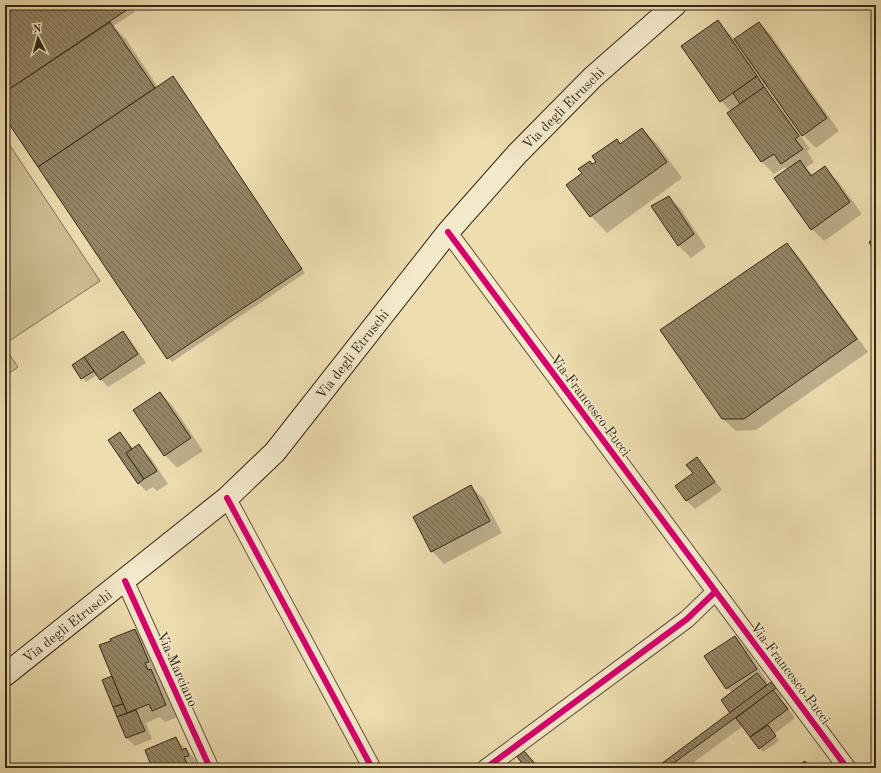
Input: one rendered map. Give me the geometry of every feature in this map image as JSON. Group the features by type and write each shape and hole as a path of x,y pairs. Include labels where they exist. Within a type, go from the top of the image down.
{"main road":[{"name":"Via degli Etruschi","path":"5,675 125,581 227,498 275,452 448,232 517,154 593,77 674,5"}],"street":[{"name":"Via Francesco Pucci","path":"448,232 847,768"},
{"path":"227,498 372,768"},
{"name":"Via Marciano","path":"125,581 210,768"},
{"path":"486,768 687,619 715,592"}],"shaded area":[{"path":"5,138 100,281 6,343 5,342"},
{"path":"5,348 18,367 5,376"}],"building":[{"path":"5,5 130,5 131,7 5,92"},
{"path":"718,20 757,76 720,102 681,46"},
{"path":"110,22 155,88 38,167 5,118 5,92"},
{"path":"759,22 827,118 802,136 734,39"},
{"path":"173,76 302,269 167,359 38,167"},
{"path":"757,76 764,87 740,104 733,93"},
{"path":"764,87 799,136 795,139 803,149 781,164 774,154 761,162 727,113"},
{"path":"642,128 667,162 590,217 566,185 582,173 578,169 590,161 592,164 596,162 592,156 617,139 620,144"},
{"path":"800,160 811,176 825,166 850,202 811,230 774,178"},
{"path":"669,196 694,234 678,246 651,206"},
{"path":"876,237 876,254 869,242"},
{"path":"787,243 857,339 744,419 722,419 660,330"},
{"path":"123,331 138,354 100,380 84,357"},
{"path":"84,357 94,371 81,379 72,365"},
{"path":"160,392 191,438 164,456 133,410"},
{"path":"120,432 132,449 126,453 144,479 138,484 108,440"},
{"path":"139,444 157,471 144,479 126,453"},
{"path":"697,457 715,482 686,501 675,486 693,473 686,465"},
{"path":"471,485 490,521 431,552 413,517"},
{"path":"135,629 149,662 145,663 148,670 151,669 166,705 152,711 149,704 127,713 99,645 111,641 110,639"},
{"path":"735,636 757,669 726,689 704,656"},
{"path":"757,673 767,685 730,713 721,700"},
{"path":"112,676 123,704 113,707 102,680"},
{"path":"771,682 776,688 667,768 664,768 661,764"},
{"path":"773,690 788,709 750,737 736,718"},
{"path":"123,704 127,713 117,717 113,707"},
{"path":"136,710 145,731 126,738 117,717"},
{"path":"768,725 776,736 759,749 750,737"},
{"path":"176,737 182,750 186,748 189,756 184,757 189,768 152,768 145,750"},
{"path":"524,751 539,768 517,768 515,764 522,763 517,757"},
{"path":"805,761 811,768 795,768"}],"cycle path":[{"path":"448,232 847,768"},
{"path":"227,498 372,768"},
{"path":"125,581 210,768"},
{"path":"486,768 687,619 715,592"}]}
